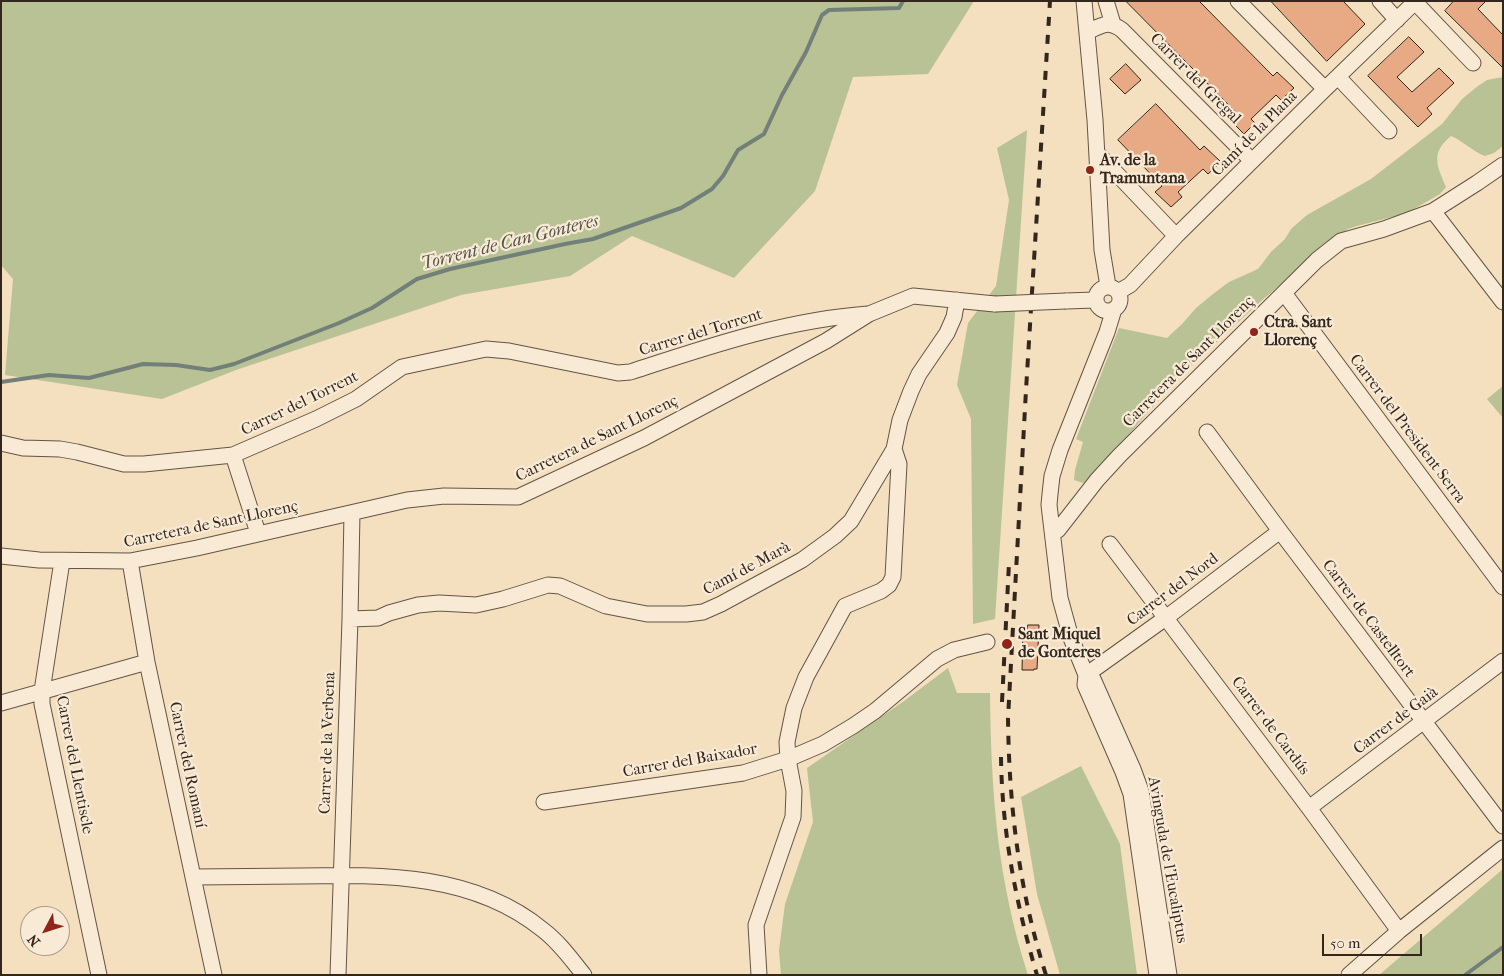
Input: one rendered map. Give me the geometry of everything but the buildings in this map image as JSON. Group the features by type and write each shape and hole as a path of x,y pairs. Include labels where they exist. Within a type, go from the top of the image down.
{"street":[{"path":"1052,532 1049,505 1052,476 1060,450 1098,354 1104,306 1120,302 1113,289 1102,250 1098,152 1084,1"},
{"path":"1087,32 1104,24 1113,24 1106,1"},
{"path":"1238,1 1326,89"},
{"path":"1380,1 1397,20"},
{"path":"1416,2 1473,63"},
{"name":"Camí de la Plana","path":"1104,306 1098,290 1130,285 1176,236 1416,2"},
{"name":"Carrer del Gregal","path":"1113,24 1122,30 1252,162"},
{"path":"1338,77 1389,131"},
{"path":"1098,152 1176,236"},
{"name":"Carretera de Sant Llorenç","path":"1052,532 1058,530 1097,480 1120,455 1317,260 1341,241 1384,229 1433,211 1477,184 1503,165"},
{"path":"1101,205 1113,189 1122,187 1131,189"},
{"path":"1433,211 1503,302"},
{"name":"Carrer del President Serra","path":"1284,293 1503,587"},
{"name":"Carretera de Sant Llorenç","path":"1,556 62,561 130,561 197,548 407,500 444,496 518,497 644,438 826,341 853,326 869,314 913,296 995,304 1066,301 1104,306"},
{"name":"Camí de Marà","path":"350,618 378,618 401,610 432,604 476,605 548,585 560,586 606,606 626,611 647,614 703,612 802,560 835,536 850,521 894,448 900,420 911,391 919,374 947,333 954,317 958,300"},
{"name":"Carrer del Torrent","path":"1,443 23,448 60,449 124,464 144,464 233,455 316,419 356,399 402,367 486,349 618,373 630,372 712,345 765,331 844,316 869,314"},
{"name":"Carrer de Castelltort","path":"1206,432 1503,826"},
{"path":"759,975 756,925 793,817 794,791 788,759 789,728 794,708 806,677 845,606 881,591 889,585 894,577 898,464 894,448"},
{"path":"233,455 258,533"},
{"name":"Carrer de la Verbena","path":"338,975 352,513"},
{"name":"Carrer del Nord","path":"1086,675 1167,617 1280,531"},
{"name":"Avinguda de l'Eucaliptus","path":"1052,532 1060,598 1071,638 1086,675 1085,685 1131,794 1157,975"},
{"name":"Carrer de Cardús","path":"1110,544 1167,617 1399,931"},
{"name":"Carrer del Llentiscle","path":"62,561 42,692 42,704 100,975"},
{"name":"Carrer del Romaní","path":"130,561 147,662 214,975"},
{"name":"Carrer del Baixador","path":"544,802 743,773 788,759 823,744 854,726 875,711 937,659 954,650 987,642"},
{"name":"Carrer de Gaià","path":"1309,808 1503,661"},
{"path":"1,703 147,662"},
{"name":"Avinguda de l'Eucaliptus","path":"1086,675 1094,680 1141,791 1169,975"},
{"path":"1349,975 1399,931 1503,848"},
{"path":"194,877 340,875 411,878 449,885 476,893 526,917 544,930 563,949 584,975"}],"green space":[{"path":"1,1 974,1 928,74 853,77 815,191 734,278 632,236 570,276 461,295 236,370 162,399 5,375 13,279 1,265"},
{"path":"1503,77 1503,146 1494,153 1485,156 1451,136 1444,142 1438,154 1438,166 1446,187 1440,194 1407,213 1357,226 1348,229 1340,235 1261,301 1176,380 1100,469 1083,483 1074,480 1083,442 1076,439 1119,328 1167,338 1196,308 1213,294 1229,282 1258,269 1271,252 1285,239 1291,229 1307,215 1371,179 1442,124 1462,99 1478,86 1487,80"},
{"path":"1027,130 995,619 973,624 971,419 957,385 968,323 996,286 1009,200 997,148"},
{"path":"1503,386 1503,418 1487,399"},
{"path":"948,668 957,693 990,693 992,765 998,835 1009,904 1028,975 781,975 779,950 785,904 813,822 807,768"},
{"path":"1081,766 1120,844 1137,975 1060,975 1037,894 1021,797"},
{"path":"1503,869 1503,975 1379,975"}],"waterway":[{"name":"Torrent de Can Gonteres","path":"1,382 49,375 89,378 143,364 176,365 210,370 234,364 372,308 417,279 450,269 593,239 681,208 712,189 723,176 738,150 764,134 782,95 806,52 822,15 829,10 899,8 903,1"},
{"path":"1465,975 1503,947"}],"railway":[{"path":"1046,975 1029,912 1017,848 1013,816 1008,718 1050,1"},
{"path":"1002,702 1009,563"},
{"path":"1001,757 1007,840 1017,895 1037,975"}],"place":[{"name":"Av. de la Tramuntana","path":"1090,170"},
{"name":"Ctra. Sant Llorenç","path":"1254,332"},
{"name":"Sant Miquel de Gonteres","path":"1007,644"}]}
